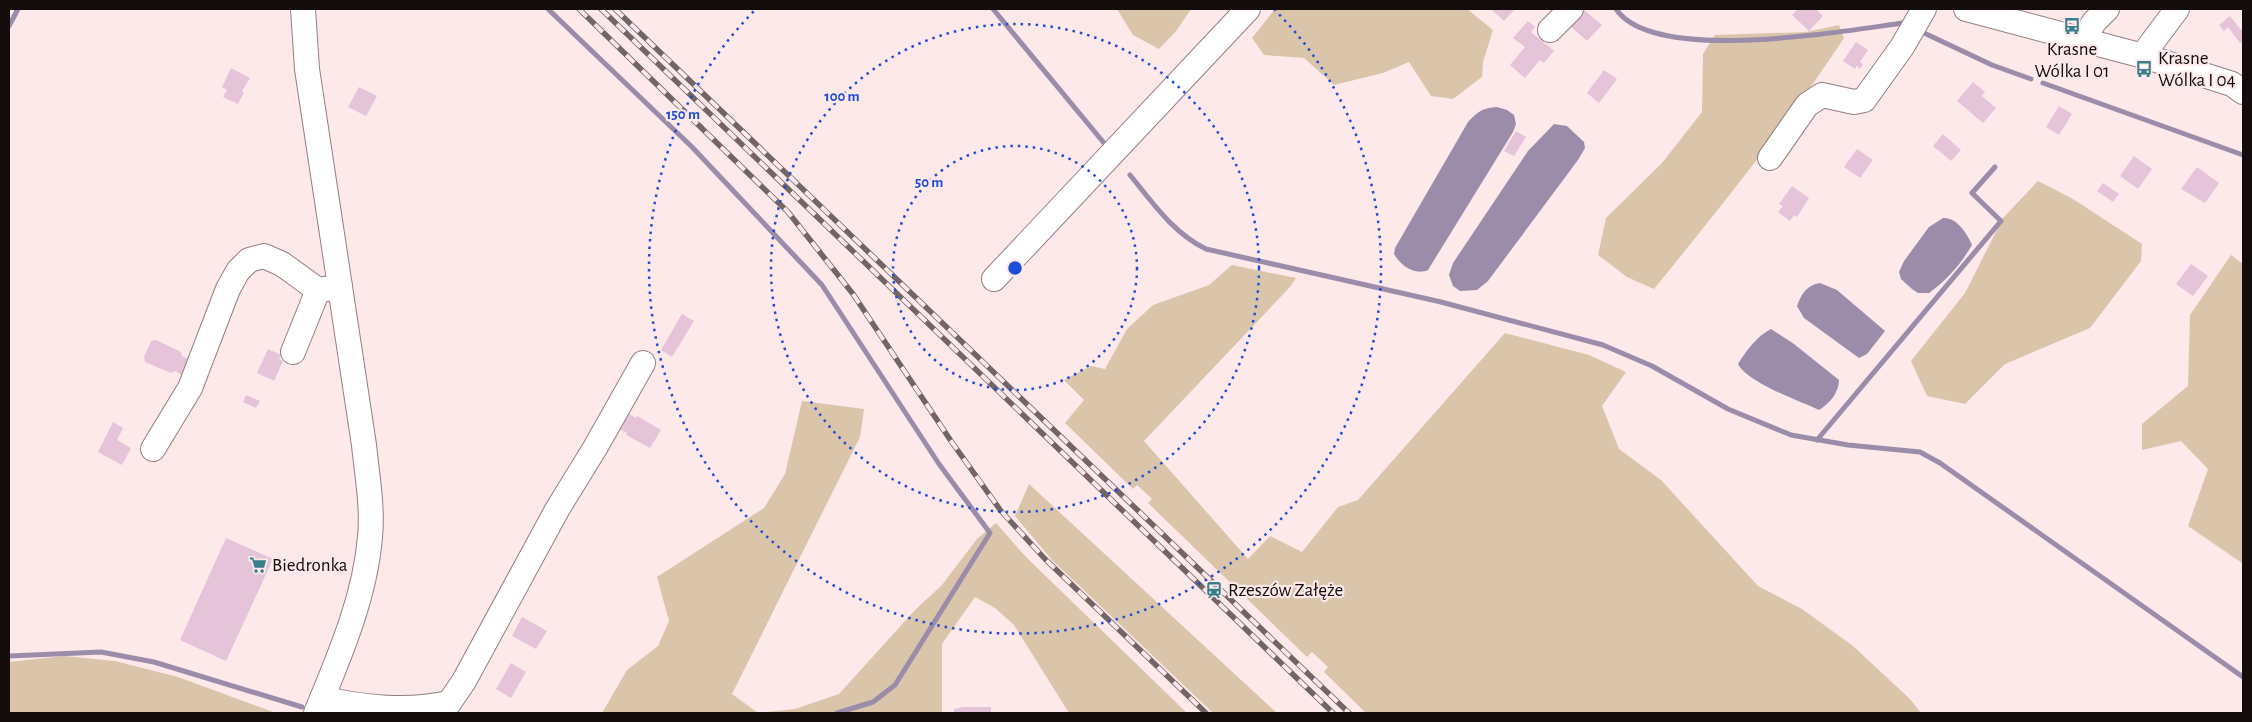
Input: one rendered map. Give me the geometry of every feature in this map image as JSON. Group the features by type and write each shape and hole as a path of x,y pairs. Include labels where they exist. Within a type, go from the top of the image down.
{"street":[{"path":"302,9 329,288 364,445 369,491 370,536 357,604 319,706"},
{"path":"994,279 1248,9"},
{"path":"1550,30 1571,9"},
{"path":"1770,158 1807,105 1822,95 1854,102 1864,100 1902,47 1924,9"},
{"path":"1966,9 2019,16 2083,40 2240,83"},
{"path":"2083,40 2094,22 2107,9"},
{"path":"2142,56 2177,9"},
{"path":"153,449 190,388 228,289 238,271 249,260 264,256 329,288"},
{"path":"293,352 329,288"},
{"path":"319,706 339,702 425,708 449,703 464,681 558,508 595,448 643,363"}],"shaded area":[{"path":"1117,9 1191,9 1177,30 1159,49 1133,35"},
{"path":"1275,9 1467,9 1493,30 1483,62 1482,77 1453,99 1431,96 1409,62 1383,73 1334,85 1304,58 1264,55 1252,38"},
{"path":"1839,25 1844,38 1822,71 1752,166 1654,289 1627,277 1598,255 1606,218 1662,163 1702,112 1703,54 1715,35 1806,32"},
{"path":"1497,107 1507,110 1514,115 1516,124 1513,132 1428,270 1418,272 1408,268 1394,254 1395,248 1468,122 1481,111"},
{"path":"1554,124 1567,126 1584,142 1585,148 1488,281 1477,290 1460,291 1453,286 1449,275 1453,263 1528,151"},
{"path":"2038,181 2073,199 2142,244 2141,261 2090,328 2005,364 1965,404 1927,396 1911,361 1965,293 2003,218"},
{"path":"1943,218 1948,218 1957,223 1972,245 1963,259 1942,283 1929,293 1918,293 1901,279 1899,272 1904,261 1929,227"},
{"path":"2231,255 2243,264 2242,563 2188,526 2208,469 2181,441 2142,450 2142,424 2188,386 2190,315"},
{"path":"1232,265 1296,278 1290,287 1144,441 1248,559 1270,536 1302,552 1338,507 1358,500 1505,333 1589,355 1626,372 1602,406 1619,449 1661,480 1758,586 1802,609 1853,646 1910,699 1921,713 1366,713 1324,672 1328,667 1312,652 1307,657 1148,503 1152,499 1137,485 1133,489 1065,423 1084,400 1064,380 1091,366 1105,369 1127,329 1153,305 1209,285"},
{"path":"1820,283 1837,290 1885,331 1867,354 1859,358 1804,318 1797,306 1808,288"},
{"path":"1771,329 1794,344 1839,380 1839,385 1833,398 1819,410 1762,384 1743,371 1738,364 1748,349"},
{"path":"802,401 864,409 860,437 732,694 758,713 602,713 627,670 658,646 669,621 657,577 764,508 785,474"},
{"path":"1029,484 1277,713 1213,713 1052,560 1015,516"},
{"path":"996,523 1026,557 1187,713 1069,713 1014,625 995,608 975,597 942,644 942,713 758,713 795,709 839,694 915,610 942,585 977,539"},
{"path":"64,656 115,661 178,677 276,713 9,713 9,662"}],"building":[{"path":"1491,9 1515,9 1504,21"},
{"path":"1580,9 1583,9 1602,25 1587,41 1567,23"},
{"path":"1798,9 1816,9 1823,16 1809,31 1792,15"},
{"path":"2230,16 2241,30 2243,28 2243,41 2240,43 2228,27 2224,31 2219,25"},
{"path":"1528,21 1535,27 1531,32 1554,51 1544,63 1540,60 1525,78 1510,65 1525,47 1513,38"},
{"path":"1856,42 1868,50 1860,62 1863,64 1860,69 1857,66 1855,69 1843,61"},
{"path":"231,68 250,78 242,91 244,92 238,104 223,97 227,90 222,87"},
{"path":"1604,70 1617,79 1599,103 1587,93"},
{"path":"1973,82 1985,92 1982,96 1996,108 1983,123 1957,101"},
{"path":"359,87 377,96 366,116 348,107"},
{"path":"2059,106 2072,114 2059,135 2046,127"},
{"path":"1516,131 1526,137 1514,156 1504,151"},
{"path":"1943,134 1961,150 1951,161 1933,146"},
{"path":"1857,149 1873,160 1860,178 1844,167"},
{"path":"2134,156 2152,169 2138,189 2120,176"},
{"path":"2197,167 2219,183 2205,203 2181,189"},
{"path":"2103,183 2119,194 2113,202 2097,191"},
{"path":"1792,186 1809,198 1797,217 1794,215 1790,221 1778,212 1783,206 1779,204"},
{"path":"2191,264 2208,276 2193,296 2176,284"},
{"path":"682,314 694,321 672,357 661,350"},
{"path":"156,340 181,352 182,356 190,360 182,375 175,371 171,373 145,362 144,357 151,341"},
{"path":"268,349 281,355 279,359 283,361 274,381 257,373"},
{"path":"246,395 260,401 256,408 243,402"},
{"path":"629,414 636,418 637,416 661,430 650,448 626,435 627,433 620,429"},
{"path":"113,422 123,428 117,440 131,448 122,465 98,452"},
{"path":"226,538 273,559 226,661 180,640"},
{"path":"522,617 547,631 536,649 512,636"},
{"path":"511,663 526,672 511,698 496,689"},
{"path":"963,707 991,707 991,713 954,713 954,709"}],"waterway":[{"path":"9,26 18,9"},
{"path":"548,9 692,147 822,285 939,464 990,533 895,685 873,702 837,713"},
{"path":"993,9 1104,143"},
{"path":"1616,9 1637,26 1668,36 1707,40 1795,37 1903,23"},
{"path":"1922,32 1992,65 2031,79"},
{"path":"2043,83 2243,155"},
{"path":"1817,440 2001,221 1972,193 1995,167"},
{"path":"1130,175 1155,206 1183,235 1206,249 1441,302 1603,345 1652,366 1728,409 1791,435 1848,445 1920,452 1940,463 2243,677"},
{"path":"9,656 101,652 154,662 302,707"}],"railway":[{"path":"579,9 788,212 853,294 951,441 1001,511 1045,559 1206,713"},
{"path":"601,9 1333,713"},
{"path":"615,9 1349,713"}],"place":[{"name":"Krasne Wólka I 01","path":"2072,26"},
{"name":"Krasne Wólka I 04","path":"2144,69"},
{"name":"Biedronka","path":"258,565"},
{"name":"Rzeszów Załęże","path":"1214,590"}]}
